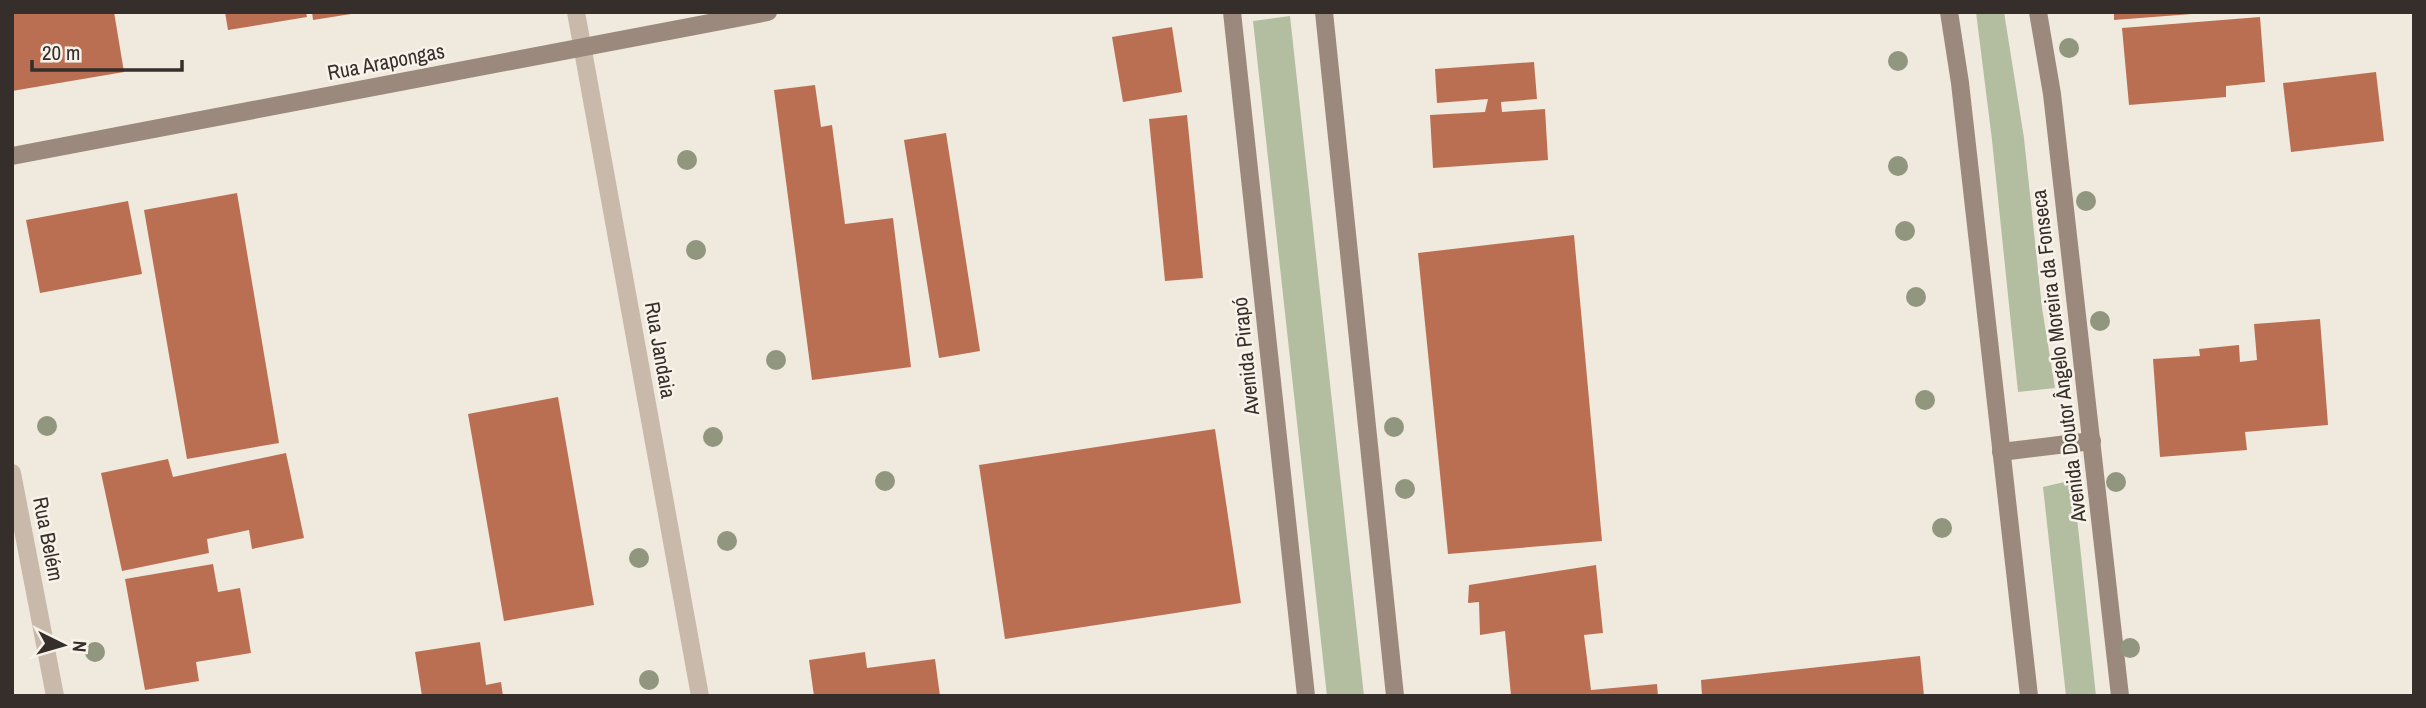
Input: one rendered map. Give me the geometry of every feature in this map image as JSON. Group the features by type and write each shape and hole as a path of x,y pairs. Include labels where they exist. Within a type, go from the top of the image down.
{"street":[{"name":"Rua Jandaia","path":"576,12 700,696"},
{"name":"Rua Arapongas","path":"12,156 768,12"},
{"name":"Avenida Pirapó","path":"1232,12 1306,696"},
{"path":"1324,12 1395,696"},
{"path":"1949,12 1960,83 2029,696"},
{"name":"Avenida Doutor Ângelo Moreira da Fonseca","path":"2038,12 2052,94 2120,696"},
{"path":"2001,452 2092,441"},
{"name":"Rua Belém","path":"12,473 55,696"}],"green space":[{"path":"1976,12 2004,12 2024,138 2042,308 2055,388 2018,392"},
{"path":"1290,16 1364,696 1327,696 1253,21"},
{"path":"2073,480 2096,696 2066,696 2043,487"}],"building":[{"path":"12,12 114,12 124,72 12,91"},
{"path":"225,12 306,12 307,17 228,30"},
{"path":"312,12 351,12 351,14 313,20"},
{"path":"2114,12 2191,12 2192,14 2114,20"},
{"path":"2260,17 2265,82 2226,86 2226,97 2129,105 2122,28"},
{"path":"1172,27 1182,92 1123,102 1112,37"},
{"path":"1534,62 1537,99 1501,102 1502,112 1545,109 1548,160 1433,168 1430,115 1485,112 1488,99 1437,103 1435,69"},
{"path":"2376,72 2384,141 2291,152 2283,83"},
{"path":"815,85 821,127 832,125 845,224 893,218 911,367 812,380 774,90"},
{"path":"1187,115 1203,278 1165,281 1149,119"},
{"path":"946,133 980,351 939,358 904,140"},
{"path":"237,193 279,443 187,459 144,210"},
{"path":"128,201 142,274 40,293 26,220"},
{"path":"1574,235 1602,541 1448,554 1418,253"},
{"path":"2320,319 2328,425 2245,432 2247,450 2160,457 2153,359 2200,356 2199,349 2239,345 2240,362 2257,360 2254,324"},
{"path":"558,397 594,605 504,621 468,414"},
{"path":"1215,429 1241,603 1005,639 979,465"},
{"path":"286,453 304,538 252,549 249,530 207,539 209,553 122,571 101,473 168,459 173,477"},
{"path":"213,564 218,592 240,588 251,653 196,662 199,681 145,690 125,579"},
{"path":"1596,565 1603,633 1584,635 1591,690 1657,684 1658,696 1511,696 1505,631 1480,635 1479,602 1468,603 1469,585"},
{"path":"480,642 486,685 501,682 503,696 422,696 415,652"},
{"path":"865,652 867,668 935,659 940,696 814,696 809,660"},
{"path":"1920,656 1924,696 1702,696 1701,680"}]}
